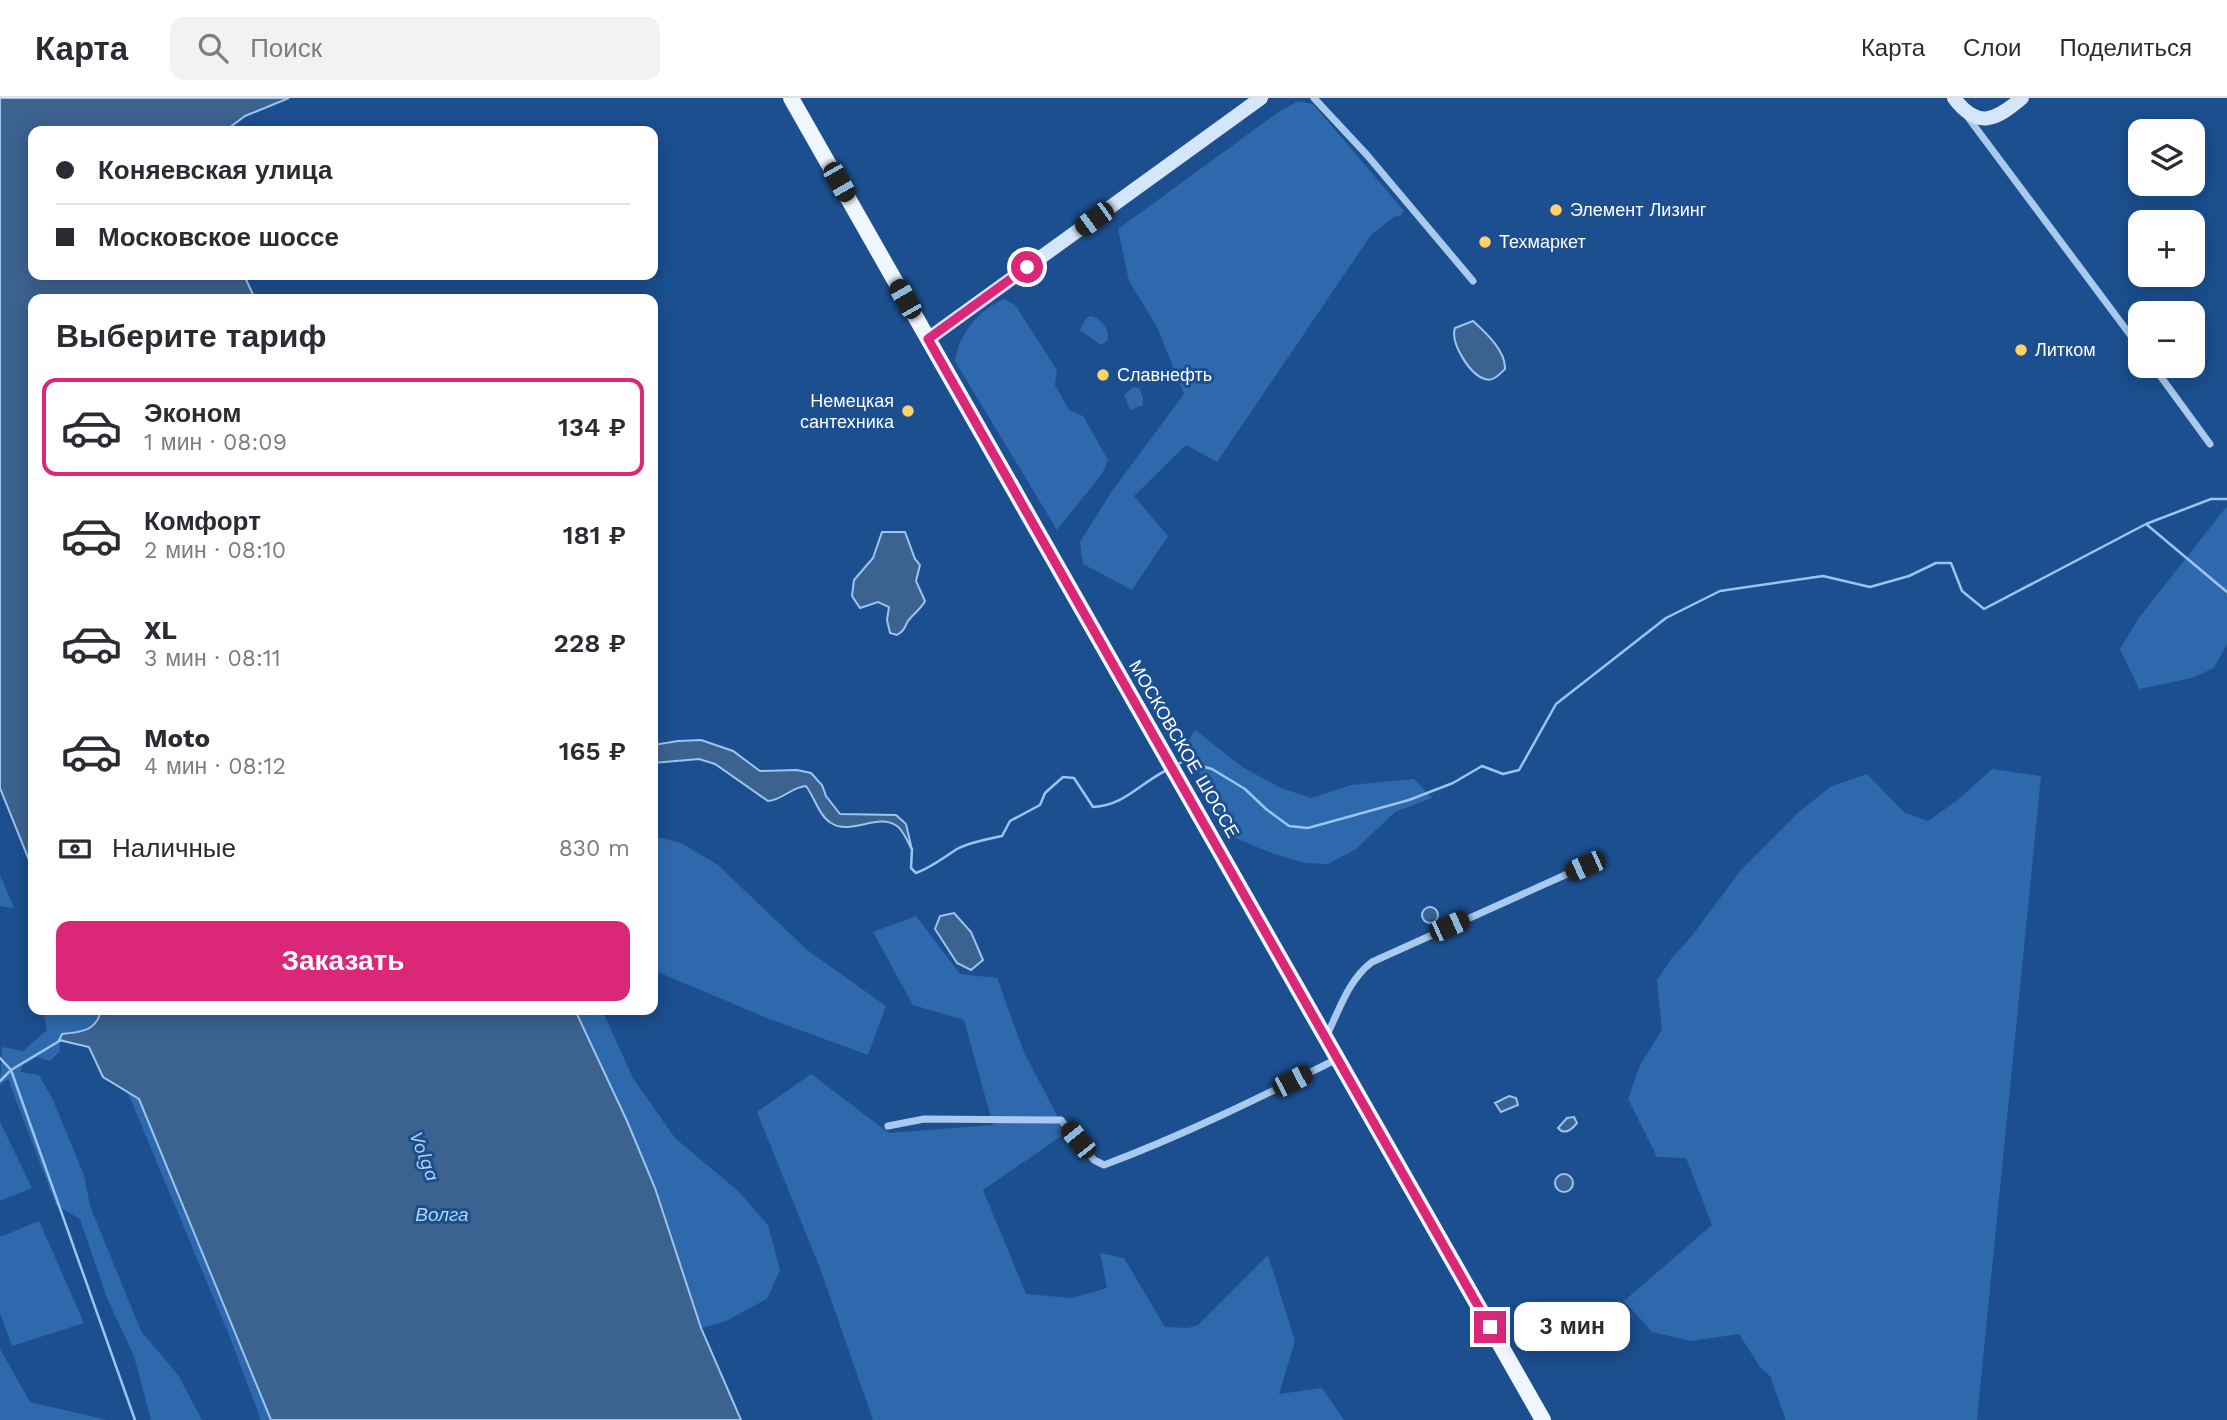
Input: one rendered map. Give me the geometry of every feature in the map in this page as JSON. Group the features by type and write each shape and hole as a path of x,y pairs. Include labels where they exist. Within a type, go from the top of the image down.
{"main road":[{"name":"МОСКОВСКОЕ ШОССЕ","path":"790,98 1543,1420"}],"street":[{"path":"928,339 1261,98"},
{"path":"1314,98 1367,155 1472,281"},
{"path":"1957,103 1970,115 1985,119 1998,116 2022,98"},
{"path":"1957,103 2128,332"},
{"path":"2162,378 2210,444"},
{"path":"1326,1038 1353,981 1372,962 1585,866"},
{"path":"888,1126 924,1119 1061,1121 1094,1160 1104,1165 1247,1104 1338,1059"}],"shaded area":[{"path":"1298,101 1313,104 1404,211 1371,235 1217,462 1186,445 1134,496 1168,536 1132,590 1083,564 1080,542 1112,491 1184,394 1157,327 1129,281 1118,229 1280,111"},
{"path":"1004,299 1015,305 1057,370 1055,385 1069,410 1083,416 1108,460 1102,474 1057,530 955,361 961,341 972,324 986,309"},
{"path":"1090,316 1106,328 1107,341 1101,345 1080,330"},
{"path":"1133,387 1139,388 1143,405 1130,410 1124,395"},
{"path":"2227,506 2227,644 2214,668 2192,678 2139,689 2120,649 2138,619"},
{"path":"1195,730 1244,768 1281,788 1311,798 1351,785 1414,779 1432,798 1395,812 1356,849 1328,864 1305,863 1230,836 1211,801 1187,743"},
{"path":"1992,769 2041,776 1977,1420 1786,1420 1770,1376 1760,1367 1739,1334 1691,1341 1652,1332 1624,1301 1712,1225 1686,1158 1657,1157 1628,1099 1640,1065 1662,1030 1657,980 1741,870 1799,812 1830,787 1867,774 1905,813 1928,821 1959,799"},
{"path":"658,837 681,843 718,865 806,949 886,1006 868,1055 767,1018 658,972"},
{"path":"0,875 14,908 0,906"},
{"path":"916,916 960,974 997,978 1023,1050 1066,1133 983,1190 1026,1294 1072,1298 1107,1288 1100,1253 1124,1258 1165,1327 1188,1328 1198,1325 1268,1255 1295,1341 1279,1394 1322,1388 1344,1420 873,1420 821,1271 757,1112 811,1074 889,1133 993,1125 964,1020 913,1005 873,932"},
{"path":"44,1015 99,1015 90,1028 59,1036 60,1051 50,1061 37,1057 22,1066 21,1072 39,1075 53,1100 84,1175 90,1206 141,1331 178,1375 202,1420 151,1420 134,1356 107,1298 80,1219 56,1205 8,1079 0,1086 2,1047 23,1051 47,1030"},
{"path":"577,1015 604,1015 633,1078 675,1138 738,1191 768,1225 780,1270 767,1299 724,1322 701,1328 627,1121"},
{"path":"127,1091 139,1099 271,1420 261,1420 229,1335"},
{"path":"0,1122 32,1188 0,1201"},
{"path":"39,1221 84,1323 12,1346 0,1313 0,1237"},
{"path":"0,1349 30,1402 107,1420 0,1420"}],"water":[{"path":"0,98 289,98 245,116 232,126 28,126 28,280 246,280 253,294 28,294 28,858 0,788"},
{"path":"1473,321 1494,343 1504,362 1505,369 1491,379 1485,379 1473,371 1462,358 1455,342 1455,328"},
{"path":"882,532 905,532 920,565 916,581 925,601 897,635 890,633 887,620 889,607 878,602 860,608 852,596 854,580 873,558"},
{"path":"701,740 733,751 760,771 797,770 811,773 840,814 896,815 906,824 912,850 902,831 890,822 847,827 831,823 820,811 806,786 768,801 715,764 699,759 658,763 658,744"},
{"path":"1427,907 1433,907 1438,915 1436,921 1427,923 1422,918 1422,912"},
{"path":"954,913 971,932 983,960 971,970 957,963 935,929 940,916"},
{"name":"Волга","path":"577,1015 655,1188 701,1328 741,1420 271,1420 139,1099 103,1077 89,1047 59,1040 62,1034 87,1029 99,1017"},
{"path":"1509,1096 1516,1098 1518,1105 1501,1112 1495,1103"},
{"path":"1574,1117 1577,1123 1571,1129 1566,1132 1558,1128 1567,1118"},
{"path":"1564,1174 1570,1177 1573,1183 1570,1189 1564,1192 1558,1189 1555,1183 1558,1177"}],"waterway":[{"path":"1176,765 1184,761 1212,769 1245,789 1289,826 1308,828 1409,800 1453,783 1482,766 1503,774 1519,770 1556,704 1666,618 1720,591 1823,576 1870,587 1909,576 1936,563 1951,563 1962,591 1984,609 2146,524 2211,499 2227,499"},
{"path":"2146,524 2227,592"},
{"path":"912,849 911,868 916,873 957,849 1002,836 1010,821 1040,805 1045,793 1063,777 1074,778 1093,807 1114,803 1167,770"},
{"path":"0,1081 11,1070 61,1040"},
{"path":"0,1058 11,1070 135,1420"}],"place":[{"name":"Элемент Лизинг","path":"1556,210"},
{"name":"Техмаркет","path":"1485,242"},
{"name":"Литком","path":"2021,350"},
{"name":"Славнефть","path":"1103,375"},
{"name":"Немецкая сантехника","path":"908,411"}],"route":[{"path":"1027,267 928,339 1490,1327"}],"water label":[{"name":"Volga","path":"425,1156"}]}
